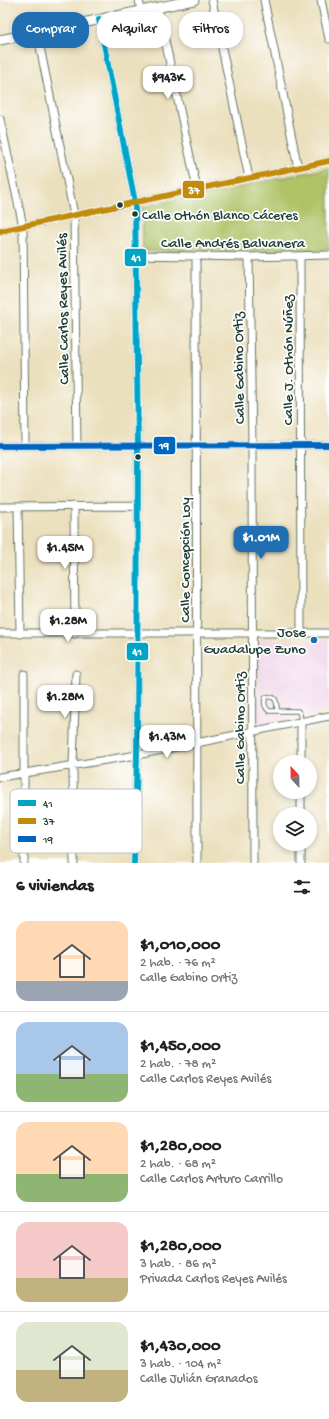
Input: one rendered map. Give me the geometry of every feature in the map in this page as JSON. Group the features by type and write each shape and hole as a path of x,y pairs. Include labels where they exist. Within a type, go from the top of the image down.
{"street":[{"path":"139,0 141,11"},
{"path":"136,12 194,0"},
{"path":"212,0 249,178"},
{"path":"264,0 298,168"},
{"path":"321,0 329,39"},
{"path":"158,8 197,189"},
{"path":"0,40 12,37"},
{"name":"Calle Carlos Reyes Avilés","path":"41,48 74,215 76,446"},
{"path":"105,48 135,202 138,446 136,789"},
{"path":"0,118 23,226 25,446"},
{"path":"0,231 329,161"},
{"name":"Calle Andrés Balvanera","path":"136,255 249,257 329,255"},
{"name":"Calle Concepción Loy","path":"196,256 198,863"},
{"name":"Calle J. Othón Núñez","path":"300,256 301,633"},
{"name":"Calle Gabino Ortiz","path":"249,257 252,446 253,863"},
{"path":"0,446 329,445"},
{"path":"18,506 20,634"},
{"path":"74,506 75,634"},
{"path":"0,507 137,506"},
{"path":"0,634 329,633"},
{"path":"24,674 24,789"},
{"path":"74,789 76,674"},
{"path":"0,777 137,755 329,716"},
{"path":"301,722 301,755"},
{"path":"301,851 301,863"},
{"path":"134,853 134,863"}],"lane":[{"path":"277,711 277,701 275,698 266,697 264,700 266,709 269,711 277,711 298,711 301,722"}],"shaded area":[{"path":"258,640 329,640 329,711 258,725"}],"green space":[{"path":"329,168 329,250 143,251 142,207"}],"transit line":[{"name":"41","path":"105,48 135,202 138,446 136,789"},
{"name":"37","path":"0,231 329,161"},
{"name":"19","path":"0,446 329,445"},
{"name":"41","path":"134,853 134,863"}],"place":[{"name":"Calle Othón Blanco Cáceres","path":"135,214"},
{"name":"Jose Guadalupe Zuno","path":"314,640"}]}
